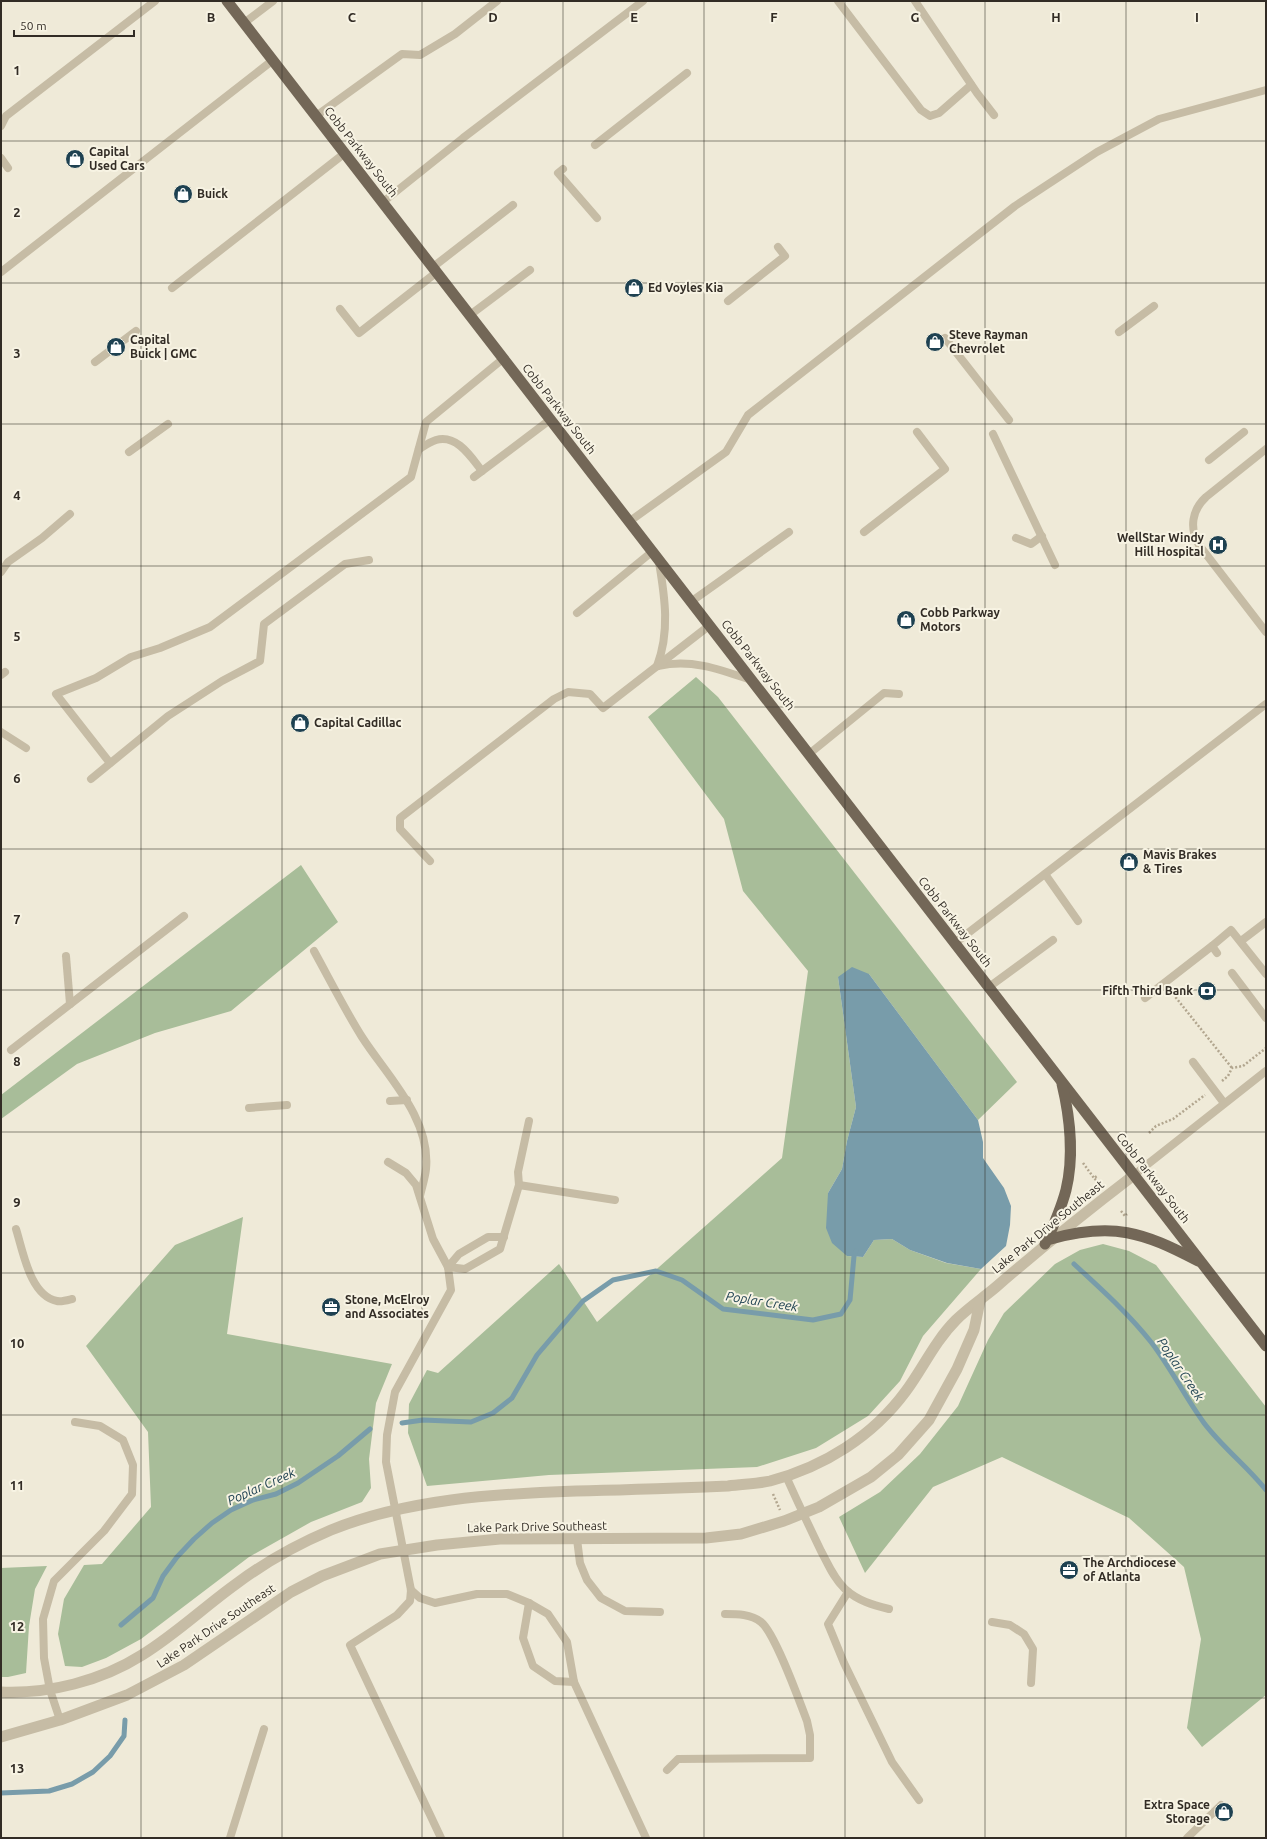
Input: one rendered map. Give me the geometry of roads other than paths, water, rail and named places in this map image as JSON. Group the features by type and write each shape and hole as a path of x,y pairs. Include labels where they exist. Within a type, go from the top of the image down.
{"main road":[{"name":"Cobb Parkway South","path":"227,1 1266,1346"},
{"path":"1048,1242 1062,1206 1069,1172 1069,1135 1066,1097 1062,1081"},
{"path":"1048,1242 1092,1231 1125,1232 1147,1237 1166,1244 1202,1263"}],"street":[{"name":"Lake Park Drive Southeast","path":"1,1692 32,1692 50,1690 82,1682 111,1671 142,1656 235,1584 300,1545 330,1531 396,1510 423,1504 480,1496 728,1486 768,1481 786,1476 823,1461 850,1445 876,1426 894,1407 935,1345 956,1319 980,1301 1048,1242 1134,1174"},
{"name":"Lake Park Drive Southeast","path":"1,1737 60,1720 127,1695 159,1680 184,1665 291,1592 322,1576 380,1554 436,1545 500,1539 706,1538 741,1534 784,1521 819,1507 871,1477 898,1455 916,1436 928,1420 957,1369 974,1330 980,1301"}],"lane":[{"path":"1,126 6,116 155,1"},
{"path":"244,23 273,1"},
{"path":"316,116 402,54 420,55 455,34 497,1"},
{"path":"383,202 463,138 643,1"},
{"path":"838,1 921,110 930,116 939,113 971,85"},
{"path":"915,1 971,85 994,115"},
{"path":"1,272 273,60"},
{"path":"595,145 687,73"},
{"path":"630,521 726,452 748,415 1019,203 1098,152 1159,119 1266,90"},
{"path":"172,288 345,153"},
{"path":"1,158 8,168"},
{"path":"564,169 558,173 597,218"},
{"path":"340,309 359,333 514,205"},
{"path":"728,301 785,256 778,247"},
{"path":"470,315 530,270"},
{"path":"1119,332 1154,306"},
{"path":"95,362 136,331"},
{"path":"945,338 1009,420"},
{"path":"110,763 56,694 96,678 131,656 160,648 210,628 411,477 426,422 504,358"},
{"path":"474,477 551,419"},
{"path":"129,452 168,424"},
{"path":"864,532 945,469 916,432"},
{"path":"1209,460 1244,432"},
{"path":"992,434 1055,565"},
{"path":"419,449 436,440 453,441 465,449 482,471"},
{"path":"1266,449 1203,500 1196,510 1193,523 1194,534 1199,545 1266,632"},
{"path":"1,572 8,562 42,538 70,514"},
{"path":"692,601 789,532"},
{"path":"1016,538 1031,544 1042,536"},
{"path":"577,613 656,555 665,594 666,626 664,641 656,667"},
{"path":"91,779 168,716 222,681 260,660 264,624 344,564 369,560"},
{"path":"430,861 400,829 400,818 554,700 568,692 590,694 603,708 710,625"},
{"path":"656,667 678,664 694,665 726,671 753,681"},
{"path":"809,754 884,693 899,694"},
{"path":"954,943 1266,704"},
{"path":"1,732 26,748"},
{"path":"1045,874 1078,921"},
{"path":"11,1050 184,916"},
{"path":"1241,941 1266,922"},
{"path":"1145,998 1231,930 1266,974"},
{"path":"989,987 1054,940"},
{"path":"1212,946 1217,953"},
{"path":"314,951 362,1036 407,1100 418,1125 426,1148 426,1169 419,1197"},
{"path":"66,956 70,1004"},
{"path":"1232,973 1266,1018"},
{"path":"1193,1062 1224,1103"},
{"path":"1134,1174 1266,1071"},
{"path":"390,1101 407,1100"},
{"path":"249,1108 287,1105"},
{"path":"448,1266 465,1269 500,1249 519,1185 518,1172 529,1122"},
{"path":"388,1162 406,1173 416,1185 433,1239 448,1266 451,1290 395,1392 385,1446 386,1462 410,1590 410,1601 402,1612 350,1644 441,1838"},
{"path":"519,1185 615,1200"},
{"path":"16,1229 30,1275 42,1294 57,1301 72,1299"},
{"path":"448,1266 459,1254 488,1237 504,1237"},
{"path":"60,1720 50,1690 44,1658 43,1619 54,1581 104,1531 132,1494 133,1465 123,1440 100,1426 75,1422"},
{"path":"786,1476 835,1578 848,1592 866,1603 889,1609"},
{"path":"577,1539 580,1563 587,1580 601,1598 625,1611 660,1612"},
{"path":"410,1590 420,1598 435,1603 477,1594 507,1594 548,1614 567,1642 574,1682 646,1838"},
{"path":"848,1592 828,1624 844,1663 892,1762 919,1800"},
{"path":"529,1604 524,1638 533,1666 555,1680 574,1682"},
{"path":"667,1770 678,1759 810,1758 810,1735 807,1720 771,1634 761,1622 744,1614 725,1614"},
{"path":"992,1622 1010,1625 1024,1634 1033,1649 1031,1683"},
{"path":"230,1838 264,1728"},
{"path":"1187,1838 1221,1805"}],"water":[{"path":"852,967 869,974 978,1120 983,1142 983,1158 1004,1188 1011,1206 1010,1225 1006,1246 981,1269 947,1263 910,1250 892,1239 874,1240 863,1257 847,1256 832,1243 826,1228 828,1193 842,1169 847,1141 856,1107 838,977"}],"waterway":[{"name":"Poplar Creek","path":"402,1423 423,1420 471,1422 493,1413 512,1398 537,1355 583,1301 613,1280 656,1271 682,1280 723,1309 813,1320 841,1314 850,1300 854,1256 856,1251"},
{"name":"Poplar Creek","path":"1074,1264 1142,1331 1165,1362 1204,1423 1219,1441 1266,1490"},
{"name":"Poplar Creek","path":"121,1625 153,1598 163,1576 177,1557 212,1523 231,1510 253,1500 276,1494 298,1483 338,1456 370,1429"},
{"name":"Poplar Creek","path":"1,1793 49,1791 72,1784 93,1772 110,1756 124,1736 125,1720"}],"place":[{"name":"Capital Used Cars","path":"75,159"},
{"name":"Buick","path":"183,194"},
{"name":"Ed Voyles Kia","path":"634,288"},
{"name":"Steve Rayman Chevrolet","path":"935,342"},
{"name":"Capital Buick | GMC","path":"116,347"},
{"name":"WellStar Windy Hill Hospital","path":"1218,545"},
{"name":"Cobb Parkway Motors","path":"906,620"},
{"name":"Capital Cadillac","path":"300,723"},
{"name":"Mavis Brakes & Tires","path":"1129,862"},
{"name":"Fifth Third Bank","path":"1207,991"},
{"name":"Stone, McElroy and Associates","path":"331,1307"},
{"name":"The Archdiocese of Atlanta","path":"1069,1570"},
{"name":"Extra Space Storage","path":"1224,1812"}]}
